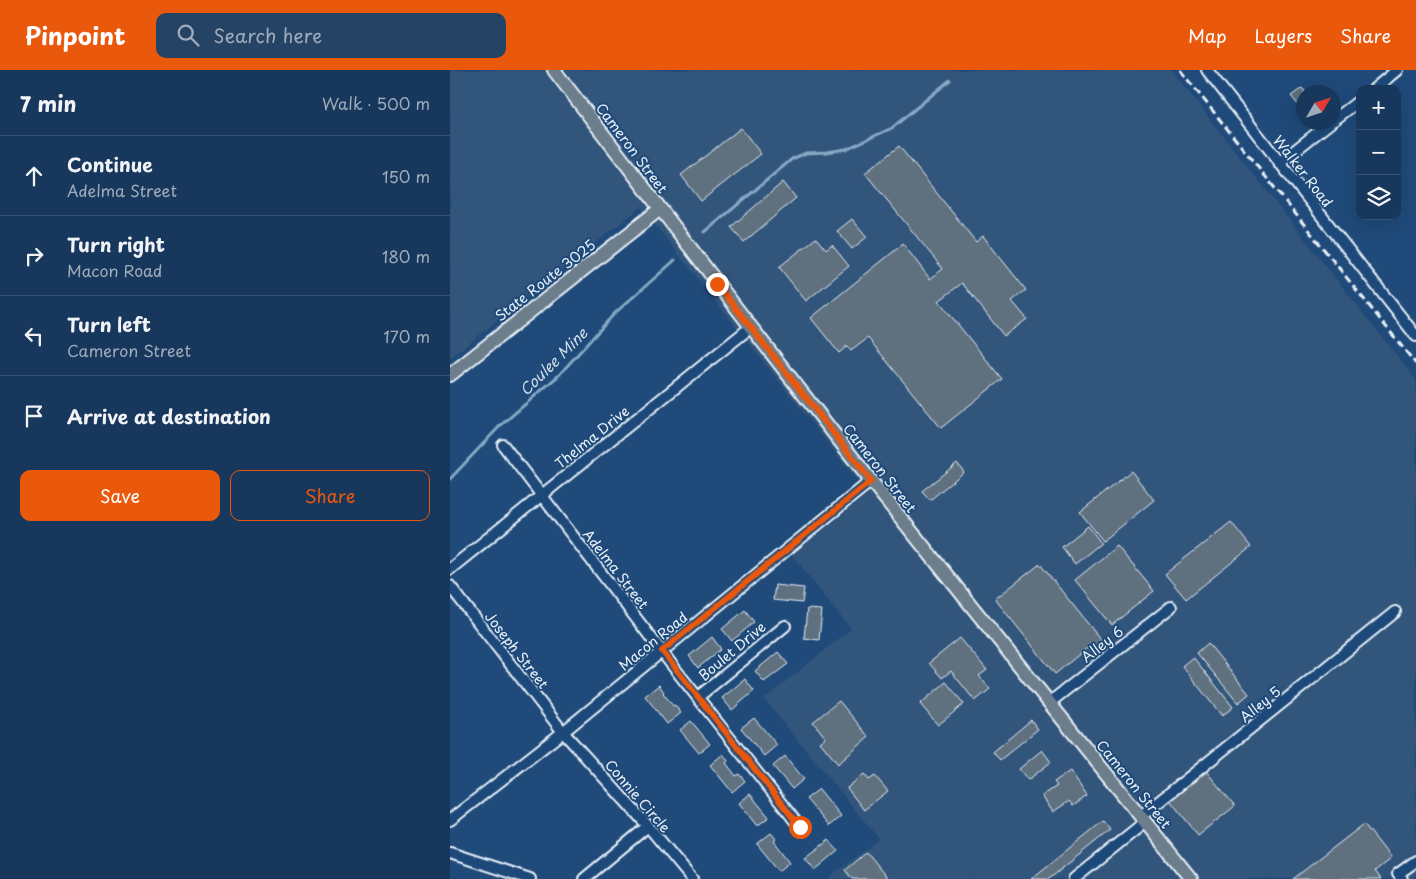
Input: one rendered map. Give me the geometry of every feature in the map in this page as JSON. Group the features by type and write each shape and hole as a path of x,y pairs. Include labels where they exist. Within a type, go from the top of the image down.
{"main road":[{"name":"Cameron Street","path":"554,70 871,481 1191,879"},
{"name":"State Route 3025","path":"450,374 660,209"}],"street":[{"name":"Walker Road","path":"1207,70 1416,336"},
{"path":"1379,85 1397,70"},
{"path":"1341,115 1356,103"},
{"path":"1279,163 1322,130"},
{"name":"Thelma Drive","path":"450,569 751,327"},
{"name":"Adelma Street","path":"503,446 800,827"},
{"name":"Macon Road","path":"450,820 563,732 871,481"},
{"name":"Joseph Street","path":"450,586 563,732"},
{"name":"Alley 6","path":"1049,703 1171,607"},
{"name":"Alley 5","path":"1074,879 1143,819 1395,612"},
{"name":"Boulet Drive","path":"698,698 784,626"},
{"name":"Connie Circle","path":"563,732 648,826 692,879"},
{"path":"584,879 648,826"},
{"path":"450,853 530,879"},
{"path":"1402,879 1398,874 1416,861"}],"shaded area":[{"path":"450,70 1171,70 1416,380 1416,879 827,879 879,839 764,699 851,629 792,555 868,494 641,207 450,358"}],"building":[{"path":"1296,92 1296,102 1291,96"},
{"path":"741,128 761,154 701,201 681,175"},
{"path":"899,146 976,242 983,236 1026,290 1012,301 1027,319 1004,336 962,283 939,301 1002,379 941,428 868,338 851,351 847,346 839,353 811,318 903,244 930,279 943,269 865,173"},
{"path":"783,182 796,198 744,242 731,227"},
{"path":"852,219 867,237 852,249 837,231"},
{"path":"816,238 826,250 832,245 849,266 806,301 779,267"},
{"path":"957,463 964,472 930,500 922,491"},
{"path":"1131,471 1154,500 1103,541 1080,512"},
{"path":"1231,522 1251,547 1186,599 1165,574"},
{"path":"1088,526 1101,543 1075,564 1062,547"},
{"path":"1117,546 1154,591 1112,625 1075,580"},
{"path":"1040,564 1105,645 1092,654 1087,648 1055,674 995,599"},
{"path":"775,585 804,588 802,603 773,600"},
{"path":"807,609 822,610 819,640 804,638"},
{"path":"745,610 754,622 732,641 722,629"},
{"path":"712,637 721,649 698,668 689,656"},
{"path":"960,638 987,670 979,676 990,689 975,701 951,671 942,678 929,663"},
{"path":"1208,643 1249,694 1238,703 1197,653"},
{"path":"778,652 788,664 764,682 755,671"},
{"path":"1193,657 1233,707 1222,716 1182,666"},
{"path":"745,679 754,691 732,710 722,698"},
{"path":"946,682 964,704 938,725 920,704"},
{"path":"659,685 673,706 675,705 681,713 667,724 645,696"},
{"path":"839,701 869,737 838,764 820,742 826,738 813,722"},
{"path":"754,718 777,745 764,756 741,728"},
{"path":"1031,720 1038,729 1000,760 993,752"},
{"path":"691,721 710,744 699,753 680,730"},
{"path":"1042,750 1051,762 1028,780 1019,769"},
{"path":"723,754 728,761 726,763 736,776 739,774 745,781 732,792 710,765"},
{"path":"785,756 804,779 792,789 773,766"},
{"path":"1205,770 1235,806 1198,835 1169,799"},
{"path":"1070,771 1087,796 1073,806 1069,801 1053,812 1042,796 1057,786 1054,782"},
{"path":"864,774 869,780 875,776 888,791 864,810 847,788"},
{"path":"819,789 841,816 829,826 806,799"},
{"path":"750,794 769,817 757,826 739,803"},
{"path":"1103,821 1110,830 1049,879 1031,879"},
{"path":"1364,824 1391,858 1375,871 1381,879 1293,879"},
{"path":"771,833 776,839 774,841 790,862 779,871 757,844"},
{"path":"829,840 838,851 815,870 805,858"},
{"path":"866,852 888,879 852,879 845,870"}],"waterway":[{"name":"Coulee Mine","path":"705,232 792,159 806,153 846,149 892,128 950,80"},
{"name":"Coulee Mine","path":"450,479 500,426 558,376 615,313 675,260"}],"railway":[{"path":"1180,70 1416,364"}],"route":[{"path":"717,284 871,481 662,651 800,827"}]}
